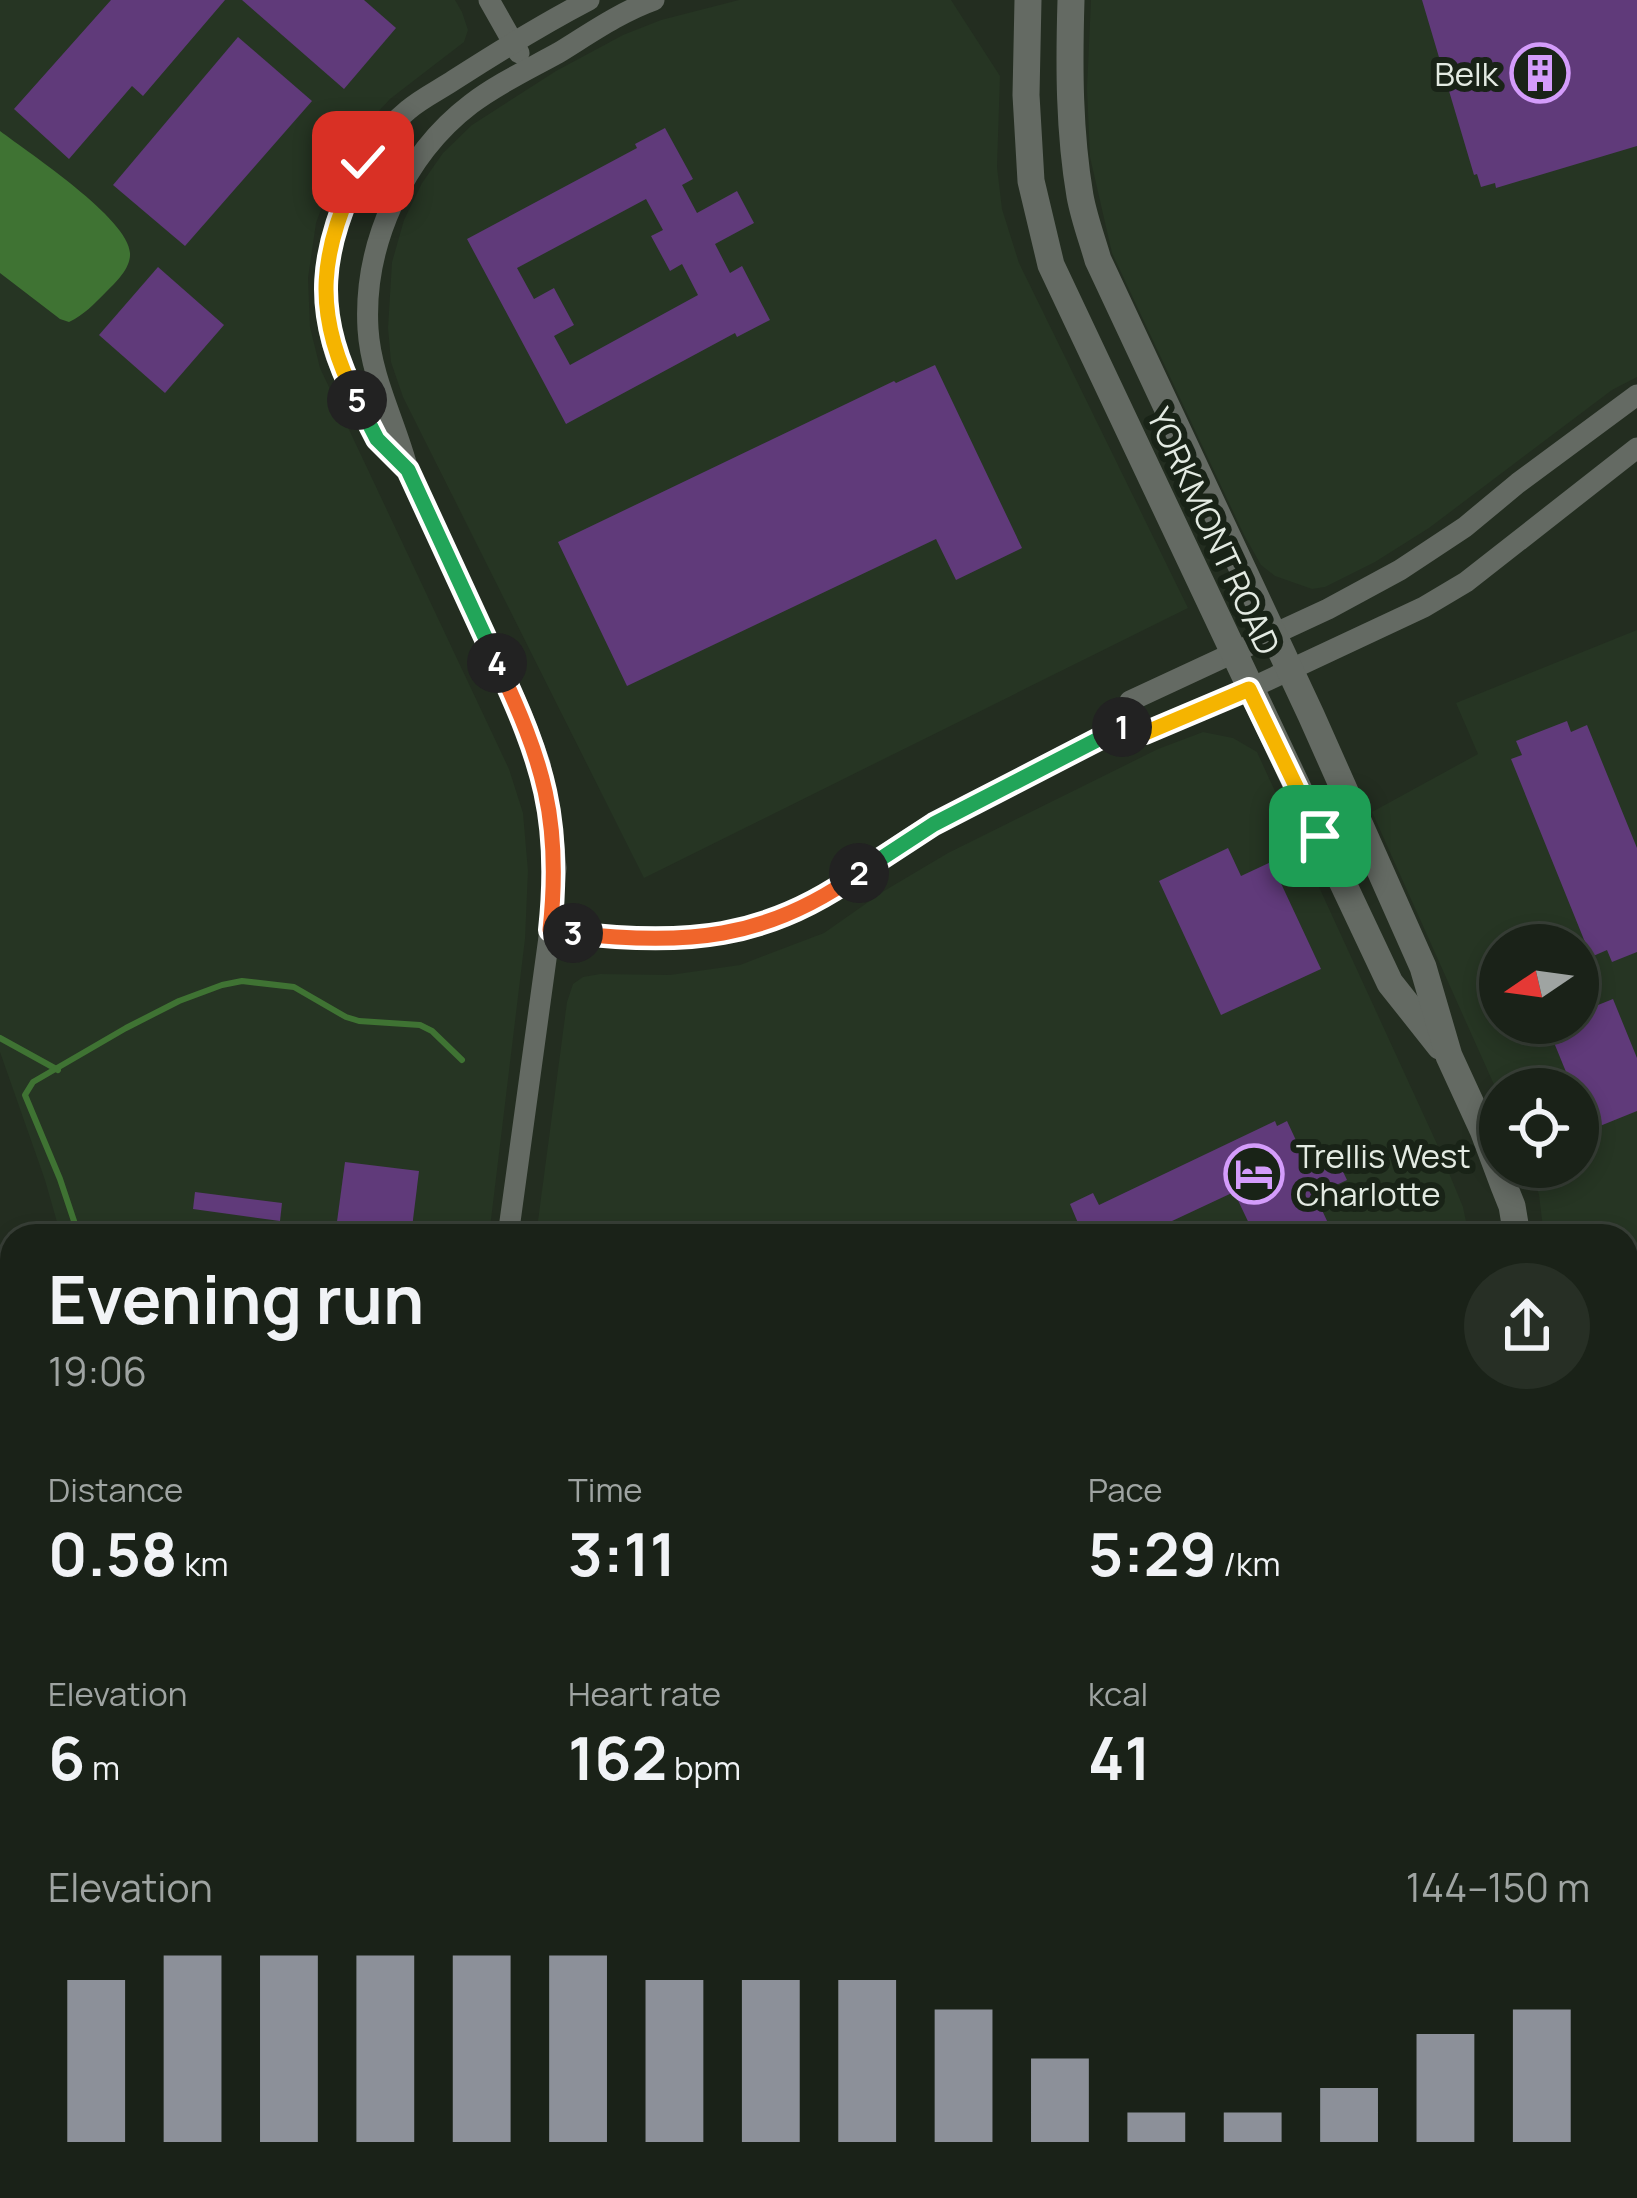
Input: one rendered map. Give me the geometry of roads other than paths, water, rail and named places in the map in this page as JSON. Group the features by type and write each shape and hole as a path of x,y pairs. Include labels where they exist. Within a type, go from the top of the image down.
{"street":[{"path":"489,0 528,70"},
{"path":"408,470 377,439 334,352 326,287 336,221 363,162 407,110 590,0"},
{"path":"510,1224 550,930 555,853 540,764 521,713 408,470 376,374 368,331 373,268 395,200 428,145 473,102 654,0"},
{"name":"YORKMONT ROAD","path":"1028,0 1031,181 1051,265 1390,983 1449,1056"},
{"name":"YORKMONT ROAD","path":"1071,0 1073,139 1081,201 1097,260 1423,967 1449,1056 1483,1130 1515,1224"},
{"path":"1124,727 1130,701 1400,570 1637,395"},
{"path":"550,930 634,940 690,939 741,930 812,903 934,824 1124,727 1145,733 1424,608 1466,582 1637,448"}],"waterway":[{"path":"75,1224 25,1095 33,1082 179,1001 242,981 294,987 359,1021 420,1025 462,1060"},
{"path":"0,1038 58,1070"}],"place":[{"name":"Belk","path":"1540,73"},
{"name":"Trellis West Charlotte","path":"1254,1174"}]}
